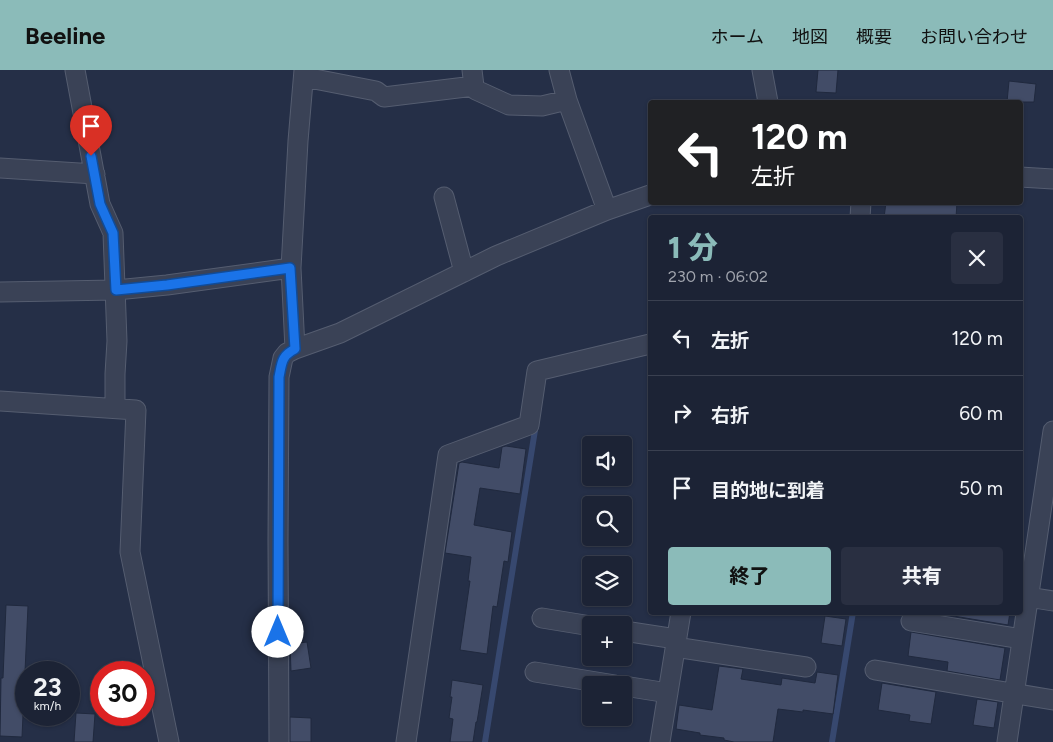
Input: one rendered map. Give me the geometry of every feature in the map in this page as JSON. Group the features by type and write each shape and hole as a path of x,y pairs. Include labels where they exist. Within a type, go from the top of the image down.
{"street":[{"path":"75,70 100,204 113,233 117,341 115,408"},
{"path":"559,70 567,100 607,210"},
{"path":"762,70 768,100"},
{"path":"295,349 290,268 304,73 376,91 384,97 473,78 476,90 509,105 542,106 567,100"},
{"path":"0,168 94,174"},
{"path":"1023,176 1053,179"},
{"path":"278,742 279,377 283,358 287,353 295,349 340,333 496,256 607,210 648,196"},
{"path":"444,197 464,272"},
{"path":"0,292 116,290 290,268"},
{"path":"406,742 448,455 528,425 538,371 648,344"},
{"path":"0,401 136,410 130,552 169,742"},
{"path":"1007,742 1022,639 1026,588 1053,431"},
{"path":"1026,588 1053,600"},
{"path":"660,742 680,615"},
{"path":"542,618 582,625"},
{"path":"911,621 1022,639"},
{"path":"632,633 806,667"},
{"path":"875,670 1053,700"},
{"path":"535,672 582,680"},
{"path":"632,687 668,693"}],"building":[{"path":"818,70 838,70 836,93 816,92"},
{"path":"1009,81 1036,84 1034,102 1007,100"},
{"path":"886,205 957,205 956,215 884,215"},
{"path":"502,447 526,449 520,494 480,488 474,525 512,532 508,562 504,561 497,607 493,606 487,654 460,650 470,581 468,581 471,557 445,553 459,463 499,468"},
{"path":"6,605 28,606 25,661 15,661 15,726 23,726 22,737 0,736 1,678 3,678"},
{"path":"947,615 1010,615 1008,625"},
{"path":"825,616 846,619 842,646 821,643"},
{"path":"911,632 1005,648 1000,680 947,671 948,662 908,656"},
{"path":"307,642 311,668 291,671 290,644"},
{"path":"719,666 743,669 741,679 781,685 782,678 815,683 817,672 838,675 833,714 778,709 773,742 734,742 724,740 724,738 676,729 679,705 712,710"},
{"path":"452,680 483,685 473,742 450,742 453,719 449,718"},
{"path":"882,683 936,692 931,724 909,721 910,715 878,710"},
{"path":"977,699 998,702 994,728 973,725"},
{"path":"80,713 90,714 90,726 94,726 93,742 74,742 75,726 80,726"},
{"path":"290,717 311,718 311,742 290,742"}],"waterway":[{"path":"485,742 536,424"},
{"path":"832,742 853,615"}],"route":[{"path":"91,156 100,204 113,233 116,290 290,268 295,349 287,353 283,358 279,377 278,632"}]}
